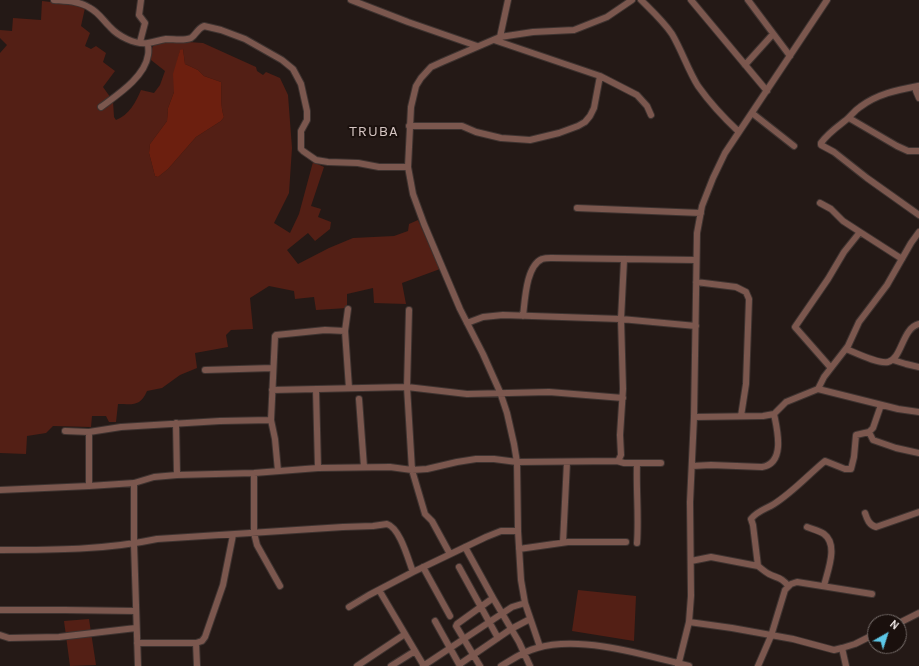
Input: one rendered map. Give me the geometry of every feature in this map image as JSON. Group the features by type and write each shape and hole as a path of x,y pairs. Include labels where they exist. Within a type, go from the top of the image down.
{"street":[{"path":"54,0 82,4 89,7 95,11 111,29 131,40 140,42 148,43 167,39 188,39 193,37 199,28 204,26 221,30 245,39 282,60 297,76 304,95 307,111 307,120 301,131 301,148 303,151 316,160 328,162 380,167 408,167"},
{"path":"140,42 145,23 139,15 141,0"},
{"path":"352,0 408,22 477,46"},
{"path":"500,37 508,0"},
{"path":"540,647 525,602 521,580 518,531 517,462 507,413 500,392 467,323 418,210 410,181 408,167 409,126 413,96 416,86 426,72 436,64 477,46 500,37 533,32 574,30 607,17 632,0"},
{"path":"641,0 661,20 672,35 685,59 690,74 703,93 739,132"},
{"path":"691,0 767,91"},
{"path":"748,0 790,56"},
{"path":"679,665 689,622 691,561 690,502 694,417 696,260 697,233 701,213 713,178 725,153 827,0"},
{"path":"744,65 773,34"},
{"path":"494,40 525,49 600,76 637,95 647,106 651,115"},
{"path":"101,107 130,84 142,71 148,56 148,43"},
{"path":"409,126 462,126 476,132 501,138 530,140 559,133 578,126 585,122 590,116 594,108 600,76"},
{"path":"919,86 916,91 919,98"},
{"path":"919,86 893,91 879,96 859,107 849,118 829,134 821,145 834,152 867,178 919,215"},
{"path":"752,113 794,146"},
{"path":"849,118 897,146 908,151 919,151"},
{"path":"820,203 831,209 843,221 902,259"},
{"path":"577,208 701,213"},
{"path":"831,368 795,326 844,252 860,232"},
{"path":"818,389 824,377 846,349 859,322 882,292 919,232"},
{"path":"522,316 530,272 542,259 696,260"},
{"path":"617,462 621,456 620,435 623,398 621,319 624,260"},
{"path":"696,282 736,287 746,292 749,299 746,384 741,416"},
{"path":"348,309 345,331 349,388"},
{"path":"409,310 407,387 412,470 425,514 432,521 450,554"},
{"path":"467,323 483,317 522,316 621,319 696,326"},
{"path":"893,360 911,328 919,324"},
{"path":"278,472 275,439 271,420 274,339 276,335 325,330 345,331"},
{"path":"846,349 879,361 887,362 893,360 919,367"},
{"path":"205,370 273,368"},
{"path":"272,390 407,387 467,394 549,392 623,398"},
{"path":"694,417 763,416 774,414 786,402 818,389 881,405 919,412"},
{"path":"316,390 318,468"},
{"path":"359,399 364,467"},
{"path":"758,566 751,519 779,500 825,461 845,469 851,469 854,457 856,435 869,432 876,423 881,405"},
{"path":"692,466 767,466 776,456 779,444 774,414"},
{"path":"65,431 89,432 121,427 176,423 271,420"},
{"path":"176,423 177,475"},
{"path":"89,432 89,486"},
{"path":"869,432 873,440 896,448 919,453"},
{"path":"0,490 89,486 134,482 154,477 177,475 278,472 318,468 390,467 412,470 426,469 476,459 494,459 517,462 661,463"},
{"path":"563,542 566,462"},
{"path":"637,463 637,543"},
{"path":"254,473 254,533 257,544 280,586"},
{"path":"134,482 134,544 138,666"},
{"path":"865,513 868,521 872,526 876,527 919,512"},
{"path":"0,550 54,550 134,544 158,539 387,524 394,528 401,539 413,572"},
{"path":"806,527 824,533 831,544 832,552 824,586"},
{"path":"349,607 378,590 465,547 501,531 518,531"},
{"path":"137,643 196,643 205,638 223,585 233,535"},
{"path":"519,548 563,542 626,542"},
{"path":"465,547 524,652 530,666"},
{"path":"691,561 711,557 758,566 769,574 786,582 788,586"},
{"path":"423,567 450,616"},
{"path":"459,567 498,638"},
{"path":"758,666 771,636 788,586 797,582 872,594"},
{"path":"378,590 424,666 502,613 525,602"},
{"path":"480,666 456,626 493,598"},
{"path":"0,610 136,611"},
{"path":"907,619 919,613"},
{"path":"435,621 460,665 511,629 530,619"},
{"path":"689,622 732,628 828,648 842,648 867,638"},
{"path":"0,635 9,638 59,637 136,628"},
{"path":"357,666 405,634"},
{"path":"196,643 197,666"},
{"path":"502,666 524,652 540,647 582,644 621,650 679,665 689,666"},
{"path":"842,648 846,666"},
{"path":"391,666 415,651"}],"shaded area":[{"path":"42,1 77,5 85,8 81,26 90,33 85,46 91,49 96,46 106,53 103,62 115,71 103,87 113,101 114,117 116,120 125,115 141,90 154,93 160,85 165,71 151,60 150,53 154,44 174,41 203,43 256,67 257,71 263,75 266,72 280,78 288,95 292,148 289,193 274,223 290,233 299,214 313,162 324,167 311,206 321,209 318,217 331,222 330,229 315,241 308,233 287,250 298,264 329,248 353,238 394,236 408,231 409,224 418,220 440,269 402,283 406,304 374,303 373,288 347,294 347,308 316,310 314,297 295,299 294,291 269,286 250,298 253,329 231,330 226,335 228,347 195,353 197,368 180,375 162,388 147,391 142,400 136,404 118,404 116,422 109,422 106,416 92,416 91,427 53,426 46,433 27,436 26,454 0,453 0,53 7,45 0,38 0,30 12,31 13,18 41,20","holes":["183,49 185,64 198,70 204,76 221,82 224,117 221,121 196,137 168,169 158,177 155,176 149,153 150,144 167,121 168,108 174,92 174,74 180,51"]},
{"path":"183,49 185,64 198,70 204,76 221,82 224,117 221,121 196,137 168,169 158,177 155,176 149,153 150,144 167,121 168,108 174,92 173,74 180,50"},
{"path":"578,590 636,596 634,641 572,631"},
{"path":"89,619 96,665 70,666 64,621"}],"district":[{"name":"TRUBA","path":"374,132"}]}
